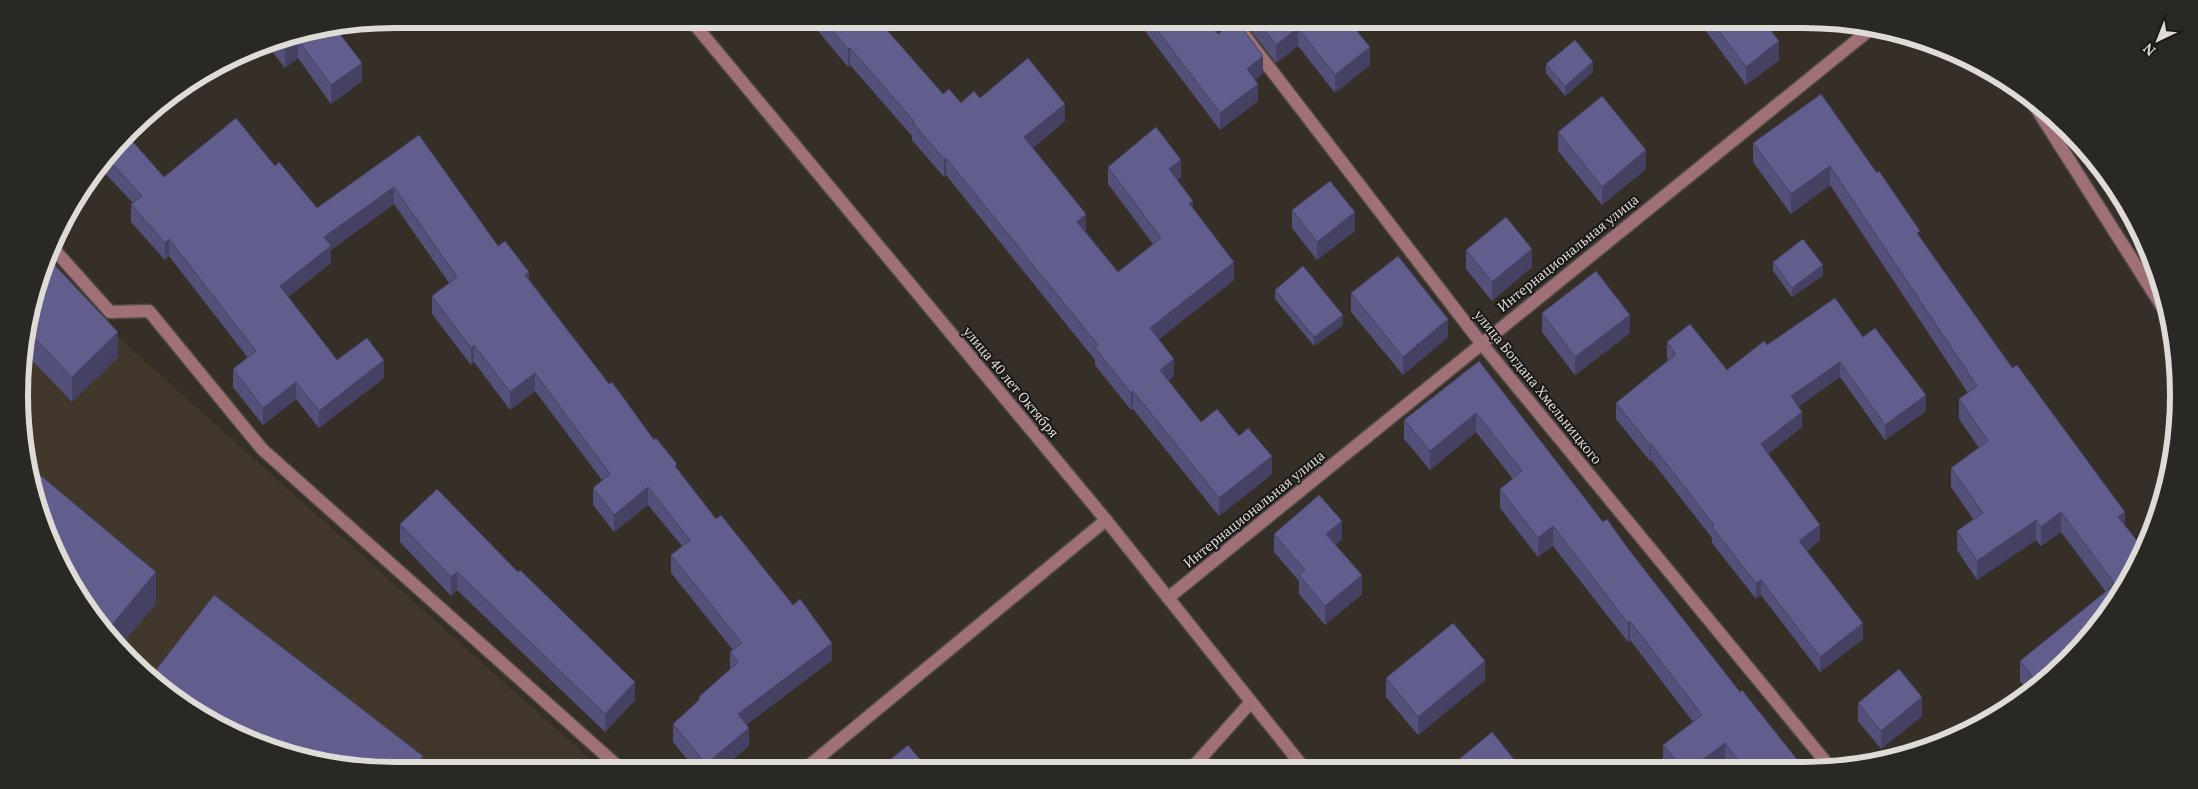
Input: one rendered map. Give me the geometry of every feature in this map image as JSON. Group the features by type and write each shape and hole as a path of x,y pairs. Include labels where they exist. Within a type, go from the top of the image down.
{"street":[{"name":"улица 40 лет Октября","path":"697,28 1106,520 1299,762"},
{"name":"улица Богдана Хмельницкого","path":"1239,28 1481,343 1825,761"},
{"name":"Интернациональная улица","path":"1168,598 1865,33"},
{"path":"2041,115 2158,300"},
{"path":"56,252 110,312 149,311 262,449 613,762"},
{"path":"813,762 1106,520"},
{"path":"1197,762 1251,702"}],"shaded area":[{"path":"50,269 131,349 593,762 370,761 300,749 254,734 211,712 171,686 135,654 103,618 77,578 55,535 40,489 28,419 28,370 35,323"}],"building":[{"path":"830,28 885,28 943,94 949,89 961,103 974,91 980,98 1028,58 1065,104 1024,137 1086,214 1077,222 1118,272 1161,238 1108,167 1156,127 1181,160 1169,169 1193,201 1189,203 1234,262 1150,328 1174,359 1160,370 1201,422 1217,409 1239,436 1248,428 1272,456 1219,498 1133,391 1131,393 1095,348 1098,345 946,158 944,159 912,122 914,121 850,48 848,49"},
{"path":"1156,28 1214,28 1218,34 1226,28 1242,28 1263,56 1247,69 1258,84 1220,113"},
{"path":"1263,28 1298,28 1276,45"},
{"path":"1298,28 1354,28 1370,47 1335,75"},
{"path":"1717,28 1769,28 1779,41 1746,67"},
{"path":"339,32 362,63 331,85 298,40"},
{"path":"1575,40 1593,62 1565,86 1546,64"},
{"path":"297,41 285,50 282,46"},
{"path":"1821,94 1877,173 1879,171 1920,231 1917,233 2012,368 2017,365 2125,512 2118,517 2139,543 2133,557 2095,618 2063,654 2035,679 2020,661 2115,584 2061,512 2041,527 2036,520 1977,561 1957,531 1983,513 1951,468 1988,441 1959,399 1977,386 1830,166 1791,194 1753,143"},
{"path":"1602,96 1646,150 1602,187 1558,132"},
{"path":"236,118 275,166 279,162 317,208 419,135 498,246 505,241 529,272 525,275 609,384 612,382 654,440 656,438 677,464 675,466 716,519 721,515 793,605 800,599 832,643 738,714 749,728 708,762 704,762 673,724 700,699 699,697 738,662 730,652 742,643 671,555 690,540 648,487 614,515 593,488 610,474 535,373 510,392 474,345 471,348 432,296 457,277 394,187 324,237 331,246 280,286 337,360 367,338 384,360 319,411 296,382 263,408 233,369 256,351 169,239 165,243 131,204 142,196 111,162 131,140 164,177"},
{"path":"1330,181 1355,212 1317,242 1292,210"},
{"path":"1506,217 1532,249 1492,282 1466,250"},
{"path":"1803,239 1823,265 1792,288 1773,262"},
{"path":"1398,256 1448,319 1403,357 1351,293"},
{"path":"52,262 118,332 72,377 33,336 40,300"},
{"path":"1303,266 1343,315 1314,337 1275,290"},
{"path":"1596,271 1630,315 1575,357 1542,313"},
{"path":"1835,298 1863,337 1875,328 1926,395 1885,425 1840,362 1791,396 1802,412 1761,444 1820,525 1799,541 1863,623 1820,657 1761,580 1756,583 1651,444 1616,403 1676,354 1667,342 1690,324 1727,370 1764,341 1767,345"},
{"path":"1479,361 1603,522 1607,519 1740,692 1742,690 1799,762 1740,762 1725,743 1700,762 1677,762 1663,745 1702,715 1630,621 1628,623 1553,526 1538,538 1500,489 1522,471 1476,413 1430,451 1404,420"},
{"path":"36,472 156,572 111,627 89,598 65,557 47,512"},
{"path":"437,489 518,572 520,570 635,682 605,714 457,572 451,577 400,524"},
{"path":"1319,495 1342,521 1326,534 1362,575 1325,606 1299,575 1305,570 1274,534"},
{"path":"214,595 423,756 419,762 370,761 323,754 277,742 232,724 211,712 171,686 155,672"},
{"path":"1453,623 1485,661 1418,717 1386,678"},
{"path":"1899,669 1922,697 1881,731 1858,703"},
{"path":"1492,732 1516,762 1456,762"},
{"path":"908,745 922,762 887,762"}]}
